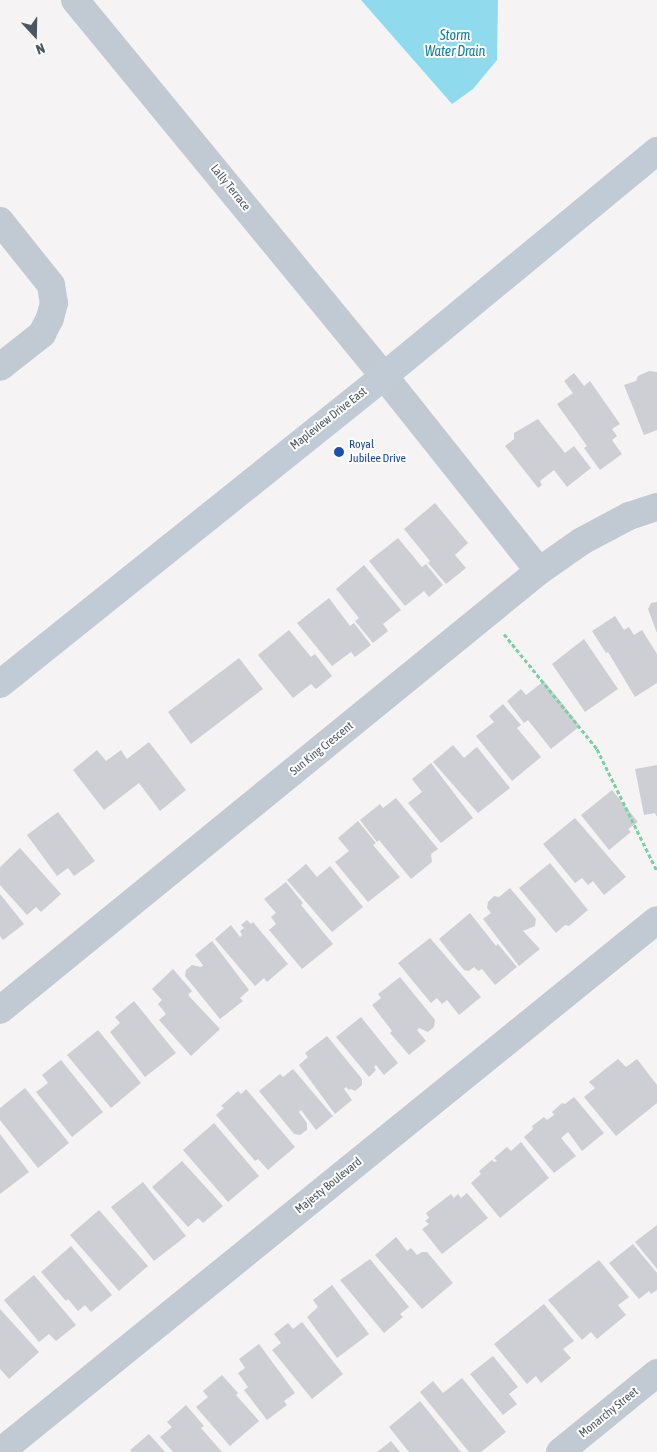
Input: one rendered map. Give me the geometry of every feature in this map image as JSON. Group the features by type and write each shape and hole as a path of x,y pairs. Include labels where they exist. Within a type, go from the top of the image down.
{"main road":[{"name":"Mapleview Drive East","path":"0,684 384,376 657,151"}],"street":[{"name":"Lally Terrace","path":"75,0 384,376"},
{"path":"0,221 51,285 54,304 42,334 0,367"},
{"path":"384,376 539,571"},
{"name":"Sun King Crescent","path":"0,1010 539,571 582,541 630,516 657,507"},
{"name":"Majesty Boulevard","path":"0,1452 657,920"},
{"name":"Monarchy Street","path":"560,1452 657,1374"}],"path":[{"path":"502,631 597,749 657,871"}],"water":[{"name":"Storm Water Drain","path":"361,0 498,0 497,60 473,89 452,104"}],"building":[{"path":"649,371 657,372 657,430 644,435 624,385 636,381 638,376"},
{"path":"574,373 584,386 590,381 620,424 612,429 617,436 612,440 622,454 600,470 584,448 587,446 557,404 573,393 564,381"},
{"path":"538,419 565,453 574,446 591,468 567,487 554,470 540,481 542,485 538,488 505,446 514,439 514,433"},
{"path":"435,503 468,543 455,555 466,568 446,584 428,563 430,561 404,529"},
{"path":"398,538 422,567 426,564 443,585 429,597 424,591 405,606 369,561"},
{"path":"364,565 401,610 383,624 388,631 373,643 355,621 359,618 336,589"},
{"path":"329,598 350,626 354,623 371,645 355,657 351,652 332,666 297,623"},
{"path":"657,602 657,633 648,609 651,603"},
{"path":"615,616 624,630 629,627 634,635 642,630 657,654 657,683 635,697 608,652 606,653 592,631"},
{"path":"289,630 311,657 315,654 332,676 316,689 311,684 293,698 258,655"},
{"path":"584,639 618,689 585,712 552,664"},
{"path":"239,658 263,689 191,744 168,712"},
{"path":"544,681 580,726 551,749 528,720 524,723 507,701 521,689 526,695"},
{"path":"503,704 521,725 517,728 541,757 512,781 476,736 494,722 489,716"},
{"path":"149,742 186,790 160,811 139,783 104,810 73,770 97,750 106,761 121,750 127,759"},
{"path":"453,745 464,758 477,747 510,788 478,813 433,762"},
{"path":"431,763 473,818 441,843 408,803 422,792 412,779"},
{"path":"657,765 657,817 655,813 644,815 635,769"},
{"path":"612,790 638,822 628,829 631,832 609,850 581,815"},
{"path":"396,798 438,849 431,854 432,862 411,879 379,840 377,842 360,820 380,804 383,808"},
{"path":"58,812 95,861 74,876 68,868 57,876 27,835"},
{"path":"575,818 626,877 604,895 593,881 588,885 582,878 575,883 543,844"},
{"path":"358,821 376,843 373,845 400,877 368,902 335,862 349,851 338,838"},
{"path":"20,848 61,894 41,912 36,907 27,915 0,885 0,867"},
{"path":"550,863 588,910 569,926 565,925 556,933 519,888"},
{"path":"306,864 317,877 330,866 363,907 332,932 287,880"},
{"path":"286,882 303,903 301,905 333,944 302,969 269,930 276,924 271,917 276,913 264,899"},
{"path":"510,888 536,919 535,926 523,931 540,949 519,966 483,919 491,913 487,908 488,902 494,896 499,897"},
{"path":"0,894 24,924 3,940 0,936"},
{"path":"470,913 496,946 498,944 517,967 495,985 482,969 478,971 474,967 469,971 464,970 439,939"},
{"path":"247,920 251,924 253,922 288,964 267,982 264,978 255,986 215,939 231,925 240,937 242,935 240,931 244,928 241,925"},
{"path":"430,938 481,997 459,1015 447,1000 442,1004 437,998 431,1003 398,963"},
{"path":"212,941 249,990 240,998 243,1001 220,1019 185,976 186,970 192,965 201,967 203,965 195,955"},
{"path":"173,969 192,991 188,995 220,1029 191,1056 159,1020 166,1014 158,1004 162,1000 152,989"},
{"path":"400,977 435,1020 434,1027 428,1032 419,1028 417,1030 426,1041 409,1055 390,1033 392,1031 372,1005 381,998 378,994"},
{"path":"134,1001 176,1053 145,1077 110,1032 120,1023 115,1017"},
{"path":"361,1017 398,1063 384,1075 376,1065 374,1067 376,1070 369,1077 336,1037"},
{"path":"98,1030 141,1083 111,1108 67,1055"},
{"path":"327,1036 362,1079 362,1085 355,1091 349,1090 346,1087 344,1089 352,1100 335,1114 299,1065 308,1057 305,1053"},
{"path":"618,1059 626,1067 637,1059 657,1085 657,1103 616,1136 584,1097 595,1088 589,1082"},
{"path":"61,1060 103,1112 72,1137 36,1092 48,1083 42,1075"},
{"path":"293,1069 333,1116 316,1130 301,1110 299,1112 307,1123 307,1130 300,1135 294,1134 259,1091 280,1074 283,1077"},
{"path":"25,1088 69,1143 38,1168 0,1120 0,1108"},
{"path":"246,1089 295,1147 268,1170 258,1159 255,1161 216,1115 224,1108 221,1106 238,1091 241,1094"},
{"path":"574,1097 604,1133 582,1151 568,1132 561,1138 576,1156 554,1173 524,1137 533,1129 532,1126 544,1117 547,1120 554,1115 552,1112 562,1103 565,1104"},
{"path":"214,1123 259,1176 228,1202 183,1150"},
{"path":"0,1134 29,1172 0,1194"},
{"path":"521,1142 549,1178 500,1218 471,1183 481,1174 479,1171 492,1160 494,1162 497,1161 494,1158 507,1147 511,1151"},
{"path":"182,1161 223,1206 203,1223 198,1218 188,1227 152,1187"},
{"path":"143,1182 186,1236 154,1261 111,1207"},
{"path":"467,1193 488,1218 442,1254 422,1229 429,1224 425,1221 429,1218 426,1213 451,1194 454,1198 458,1194 461,1198"},
{"path":"99,1210 148,1266 119,1291 70,1235"},
{"path":"657,1225 657,1269 635,1242"},
{"path":"396,1237 407,1251 411,1248 417,1255 427,1252 453,1283 422,1309 375,1255"},
{"path":"633,1244 657,1273 657,1290 651,1294 649,1291 639,1299 609,1263"},
{"path":"71,1246 112,1295 91,1312 85,1305 78,1311 68,1299 66,1301 41,1272"},
{"path":"370,1259 409,1307 400,1314 403,1317 384,1333 340,1280"},
{"path":"599,1260 629,1297 618,1305 626,1315 597,1339 591,1332 582,1340 548,1300"},
{"path":"34,1275 76,1325 56,1341 49,1334 39,1342 4,1300"},
{"path":"332,1285 369,1334 337,1358 307,1317 318,1307 313,1300"},
{"path":"544,1304 574,1341 563,1349 571,1358 541,1383 536,1376 527,1384 494,1344"},
{"path":"0,1309 39,1352 9,1379 0,1369"},
{"path":"302,1322 343,1374 312,1399 272,1350 281,1343 274,1334 288,1323 293,1329"},
{"path":"259,1344 295,1393 284,1401 287,1405 267,1420 244,1390 248,1387 238,1373 245,1368 239,1359"},
{"path":"493,1356 518,1387 509,1394 517,1404 503,1415 470,1374"},
{"path":"222,1375 238,1393 236,1395 259,1421 230,1446 196,1407 208,1397 203,1391"},
{"path":"462,1378 506,1432 481,1452 469,1452 420,1392 433,1381 443,1393"},
{"path":"420,1401 461,1452 409,1452 389,1427"},
{"path":"186,1405 204,1426 201,1428 222,1452 173,1452 160,1437 172,1427 167,1422"},
{"path":"149,1434 165,1452 132,1452 130,1450"},
{"path":"391,1441 400,1452 377,1452"}],"place":[{"name":"Royal Jubilee Drive","path":"339,452"}]}
